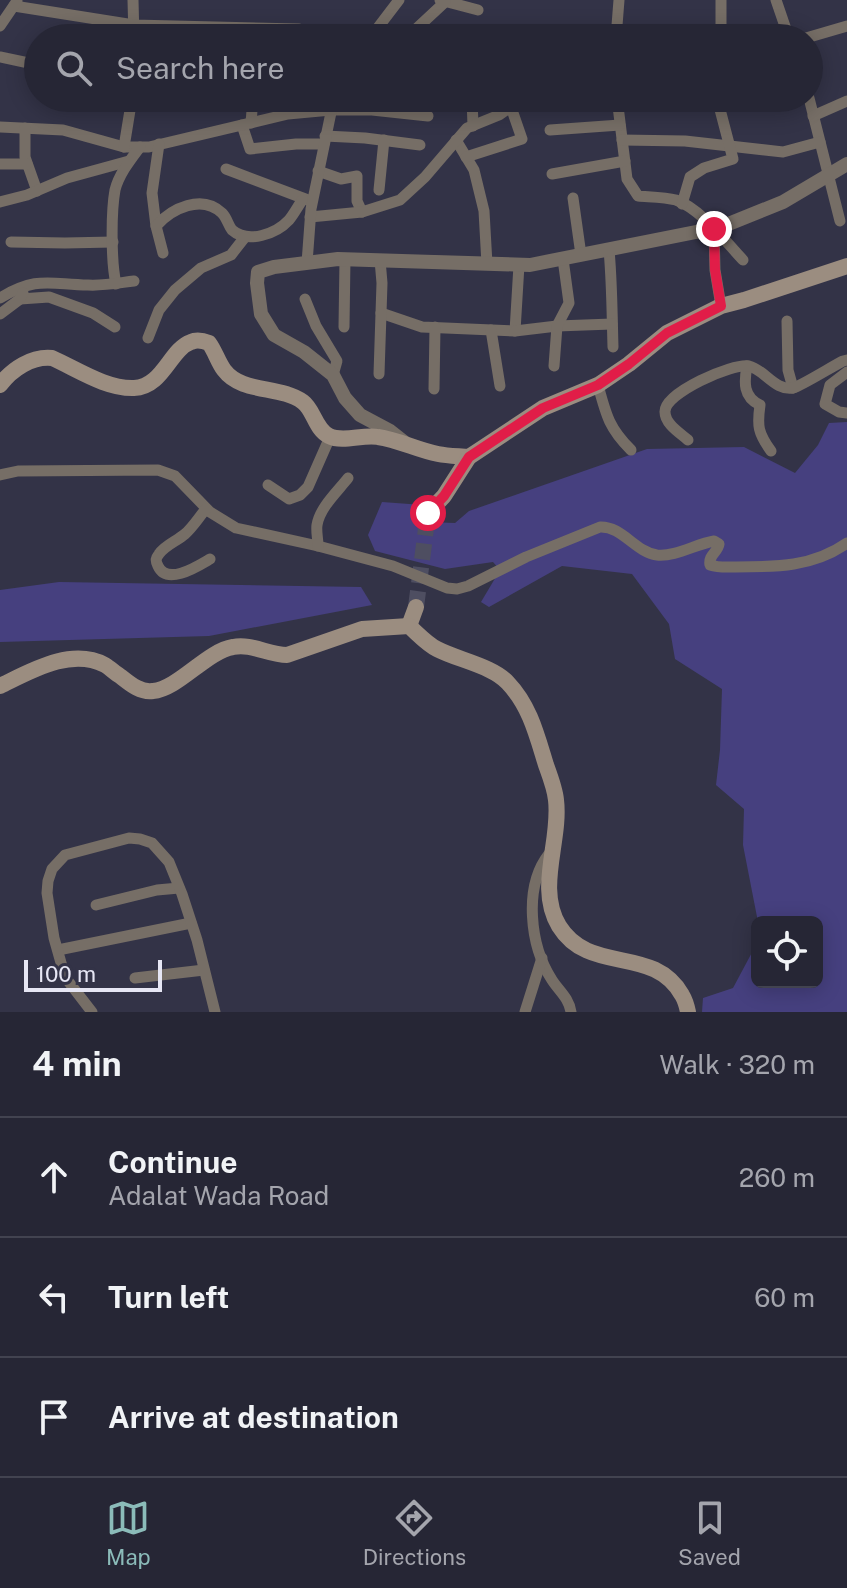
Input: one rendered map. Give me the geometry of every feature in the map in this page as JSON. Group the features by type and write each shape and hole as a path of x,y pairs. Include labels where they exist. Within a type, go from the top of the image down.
{"main road":[{"path":"428,513 444,496 469,457 543,408 598,385 667,333 721,306 847,266"},
{"path":"0,385 21,366 44,357 113,385 136,388 157,377 182,347 191,341 200,341 209,343 224,370 236,381 280,392 305,403 319,427 330,437 377,436 436,454 469,457"},
{"path":"409,626 416,607"},
{"path":"0,686 68,659 89,660 104,665 136,688 154,692 222,650 235,646 287,655 362,629 409,626 434,648 500,675 524,703 532,719 557,801 549,880 553,910 570,941 587,953 638,962 654,969 670,980 682,995 688,1012"}],"street":[{"path":"70,15 73,0"},
{"path":"133,0 134,24"},
{"path":"381,24 399,0"},
{"path":"617,24 619,0"},
{"path":"721,0 721,24"},
{"path":"776,0 784,24"},
{"path":"421,24 442,1 478,10"},
{"path":"0,26 16,3 128,24"},
{"path":"823,33 847,26"},
{"path":"0,57 24,62"},
{"path":"823,112 847,101"},
{"path":"124,147 130,112"},
{"path":"249,112 246,124 250,149 324,140 384,140 420,145"},
{"path":"0,127 63,130 124,147 149,147 297,112"},
{"path":"156,226 165,216 182,207 203,204 222,213 232,229 245,237 266,235 288,221 308,200 331,112"},
{"path":"391,112 428,116"},
{"path":"472,112 473,126"},
{"path":"310,217 362,212 400,200 425,177 467,128 504,112"},
{"path":"466,157 522,139 513,112"},
{"path":"619,112 627,179 638,196 675,200 693,210 743,260"},
{"path":"682,204 690,177 704,168 733,159 721,112"},
{"path":"812,112 840,221"},
{"path":"813,116 822,112"},
{"path":"550,130 620,125"},
{"path":"25,128 25,157 37,191"},
{"path":"379,190 384,140"},
{"path":"456,140 474,170 484,211 487,264"},
{"path":"622,140 685,141 783,152 820,142"},
{"path":"159,144 152,193 163,253"},
{"path":"116,284 112,268 115,188 140,147"},
{"path":"0,202 67,178 129,161"},
{"path":"552,174 625,161"},
{"path":"0,164 27,164"},
{"path":"407,445 390,431 360,415 345,398 333,375 304,352 274,335 261,314 258,272 274,267 345,259 530,265 563,259 714,229 783,202 847,164"},
{"path":"226,169 308,200"},
{"path":"318,171 341,179 357,176 357,201 362,212"},
{"path":"573,198 581,255"},
{"path":"307,263 308,200"},
{"path":"714,229 715,270 721,306"},
{"path":"148,338 159,310 175,290 201,268 231,255 245,237"},
{"path":"11,242 113,242"},
{"path":"609,250 613,347"},
{"path":"344,327 345,259"},
{"path":"554,366 557,326 569,303 563,259"},
{"path":"379,374 380,260"},
{"path":"515,331 519,265"},
{"path":"0,298 20,286 39,282 90,285 134,281"},
{"path":"0,314 20,299 28,285"},
{"path":"20,299 49,297 93,313 115,327"},
{"path":"305,299 316,326 337,361 333,375"},
{"path":"381,313 422,327 515,331 612,324"},
{"path":"787,321 788,370 793,388"},
{"path":"434,389 435,327"},
{"path":"491,330 500,386"},
{"path":"688,440 675,430 667,418 666,405 703,379 734,366 747,366 779,386 793,388 847,360"},
{"path":"747,366 745,387 749,398 760,405 757,419 759,431 771,451"},
{"path":"847,372 830,385 825,404 847,413"},
{"path":"598,385 606,416 616,434 631,450"},
{"path":"268,485 289,499 300,495 308,487 330,437"},
{"path":"0,475 18,471 158,470 175,476 206,509 236,528 393,566 447,588 457,589 600,527 609,527 646,551 659,555 714,541 719,548 711,557 710,565 719,567 760,567 816,560 832,554 847,543"},
{"path":"318,546 319,518 348,478"},
{"path":"206,509 187,533 162,550 156,561 161,571 179,574 210,559"},
{"path":"92,1012 65,977 47,893 52,869 65,855 129,838 152,843 169,862 191,923 215,1012"},
{"path":"553,850 538,875 533,924 538,949 571,1012"},
{"path":"96,905 157,890 179,888"},
{"path":"58,950 191,923"},
{"path":"525,1012 542,958"},
{"path":"135,978 204,970"}],"shaded area":[{"path":"847,422 847,1012 702,1012 703,998 733,988 751,954 751,988 823,988 823,916 757,916 743,845 744,809 716,785 722,689 675,659 669,624 632,574 562,566 489,607 481,602 500,570 493,562 445,569 375,551 368,535 382,502 423,505 428,522 455,523 469,511 647,449 744,447 795,473 818,445 829,423"},
{"path":"59,582 361,587 372,605 209,636 0,642 0,590"}],"tunnel":[{"path":"416,607 428,513"}],"route":[{"path":"428,513 444,496 469,457 543,408 598,385 667,333 721,306 715,270 714,229"}]}
